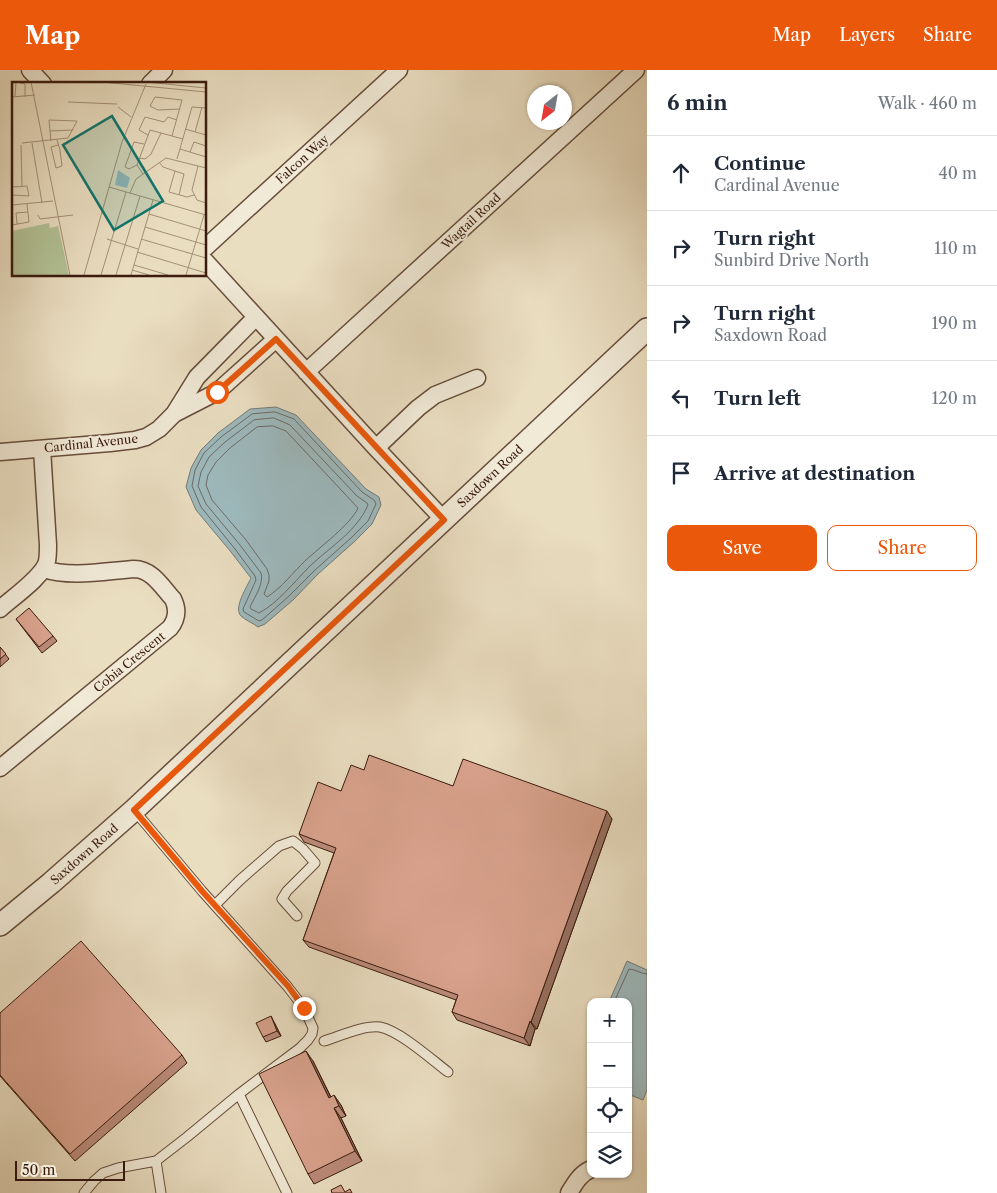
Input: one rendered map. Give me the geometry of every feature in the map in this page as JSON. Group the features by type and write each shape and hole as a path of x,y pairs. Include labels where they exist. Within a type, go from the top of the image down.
{"street":[{"path":"30,70 41,82"},
{"path":"152,82 164,70"},
{"name":"Falcon Way","path":"206,247 399,70"},
{"name":"Wagtail Road","path":"306,372 636,70"},
{"path":"206,262 444,520"},
{"name":"Cardinal Avenue","path":"0,452 135,440 146,437 159,429 174,414 197,377 256,317"},
{"name":"Saxdown Road","path":"0,925 134,810 647,329"},
{"name":"Cardinal Avenue","path":"174,414 217,392 276,339"},
{"path":"376,448 418,408 436,395 477,378"},
{"path":"0,609 34,580 44,569 47,561 48,546 42,449"},
{"name":"Cobia Crescent","path":"0,768 170,628 176,615 176,604 173,599 151,574 144,570 134,569 72,574 44,569"},
{"path":"569,1193 579,1177 587,1171"}],"lane":[{"path":"84,1193 103,1173 118,1168 156,1161 300,1048 312,1034 313,1028 304,1008 288,986 214,905 134,810"},
{"path":"214,905 280,846 292,841 303,849 315,863 287,891 282,899 297,916"},
{"path":"324,1041 360,1030 381,1028 393,1032 407,1041 448,1072"},
{"path":"240,1094 287,1193"},
{"path":"156,1161 161,1193"}],"water":[{"path":"276,407 296,415 366,489 379,497 381,505 372,524 354,542 318,574 293,600 265,624 258,627 241,616 239,612 242,597 251,578 196,510 186,487 191,468 201,450 218,433 250,409"},
{"path":"627,961 647,970 647,1090 643,1100 632,1096 632,998 611,998"}],"building":[{"path":"29,608 53,636 39,647 16,619"},
{"path":"0,647 6,654 0,659"},
{"path":"369,755 453,786 463,759 607,811 524,1038 452,1012 458,995 303,940 336,848 299,834 318,782 341,791 351,765 364,770"},
{"path":"81,941 182,1055 70,1154 0,1075 0,1013"},
{"path":"271,1016 277,1031 263,1037 256,1023"},
{"path":"306,1051 329,1098 334,1095 339,1106 334,1108 355,1151 308,1174 259,1074"},
{"path":"341,1185 345,1192 350,1189 352,1193 332,1193 331,1190"}],"route":[{"path":"217,392 276,339 444,520 134,810 202,891 288,986 304,1008"}]}
